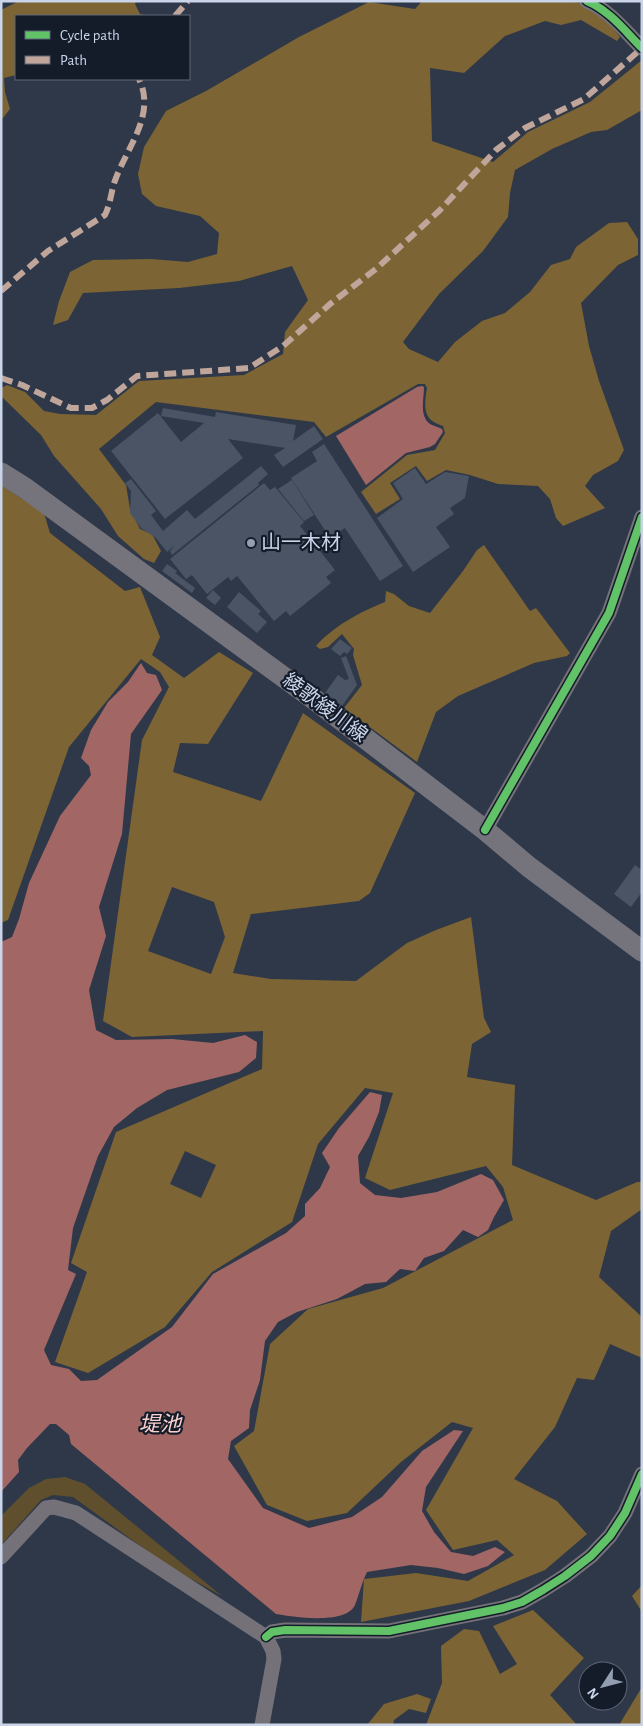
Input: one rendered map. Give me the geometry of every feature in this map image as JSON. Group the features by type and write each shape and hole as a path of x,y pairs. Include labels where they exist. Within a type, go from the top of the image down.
{"main road":[{"name":"綾歌綾川線","path":"1,473 315,700 485,830 529,867 642,951"}],"street":[{"path":"587,1 599,6 642,48"},
{"path":"485,830 609,613 636,559 642,517"},
{"path":"266,1637 272,1632 285,1630 389,1631 503,1608 522,1602 565,1576 592,1556 610,1536 625,1513 642,1474"},
{"path":"1,1557 46,1508 63,1508 76,1513 266,1637 273,1651 274,1659 262,1725"}],"shaded area":[{"path":"19,1 136,1 135,4 140,14 146,15 15,15 15,75 4,78 5,92 10,109 1,118 1,10"},
{"path":"422,1 566,1 582,3 607,20 620,37 617,41 581,20 561,25 545,21 505,36 464,73 430,68 432,141 493,162 528,132 590,102 642,60 642,110 607,130 591,132 552,149 515,170 510,193 508,217 483,251 439,294 403,342 409,349 438,362 455,342 482,321 505,313 530,292 551,265 570,259 576,247 609,223 627,222 638,239 638,255 618,265 581,303 589,346 599,381 624,450 618,461 593,475 585,486 605,508 563,526 556,518 550,499 538,486 498,484 446,470 427,481 416,466 390,483 400,499 376,514 361,492 407,455 435,450 445,433 443,426 431,420 426,412 427,388 425,384 418,384 326,437 314,422 156,402 99,449 126,485 130,509 140,529 152,534 161,551 154,563 144,559 118,536 101,509 54,456 41,435 1,396 1,388 7,385 25,392 44,411 60,414 96,415 139,381 244,375 283,354 285,332 308,300 292,266 239,281 179,288 83,293 68,320 53,325 59,301 70,272 93,260 151,259 188,262 217,254 219,233 200,216 156,206 142,194 138,174 144,147 166,111 206,91 299,37 369,2 415,9"},
{"path":"1,485 44,513 50,533 125,591 140,587 160,637 152,655 184,678 219,652 253,673 208,744 180,743 173,772 261,801 303,713 415,793 370,893 359,901 251,914 233,973 271,979 356,981 407,943 471,917 484,1018 491,1032 472,1044 467,1077 515,1085 512,1165 596,1200 637,1182 642,1182 642,1209 611,1231 599,1277 642,1317 642,1358 610,1344 594,1380 577,1378 555,1427 514,1479 557,1501 587,1534 545,1570 469,1601 361,1622 364,1579 416,1573 468,1581 514,1555 497,1540 453,1550 426,1510 473,1428 452,1422 401,1462 347,1513 307,1521 267,1505 234,1446 254,1431 270,1344 308,1309 383,1288 513,1220 503,1187 486,1166 390,1190 365,1178 393,1093 365,1088 318,1144 292,1222 212,1272 165,1327 88,1373 55,1362 87,1272 71,1263 116,1132 262,1069 263,1031 132,1037 103,1021 142,740 169,687 160,672 141,659 69,747 8,920 1,923","holes":["172,887 214,902 225,937 211,974 148,951","185,1151 216,1165 201,1198 170,1184"]},
{"path":"484,545 530,611 536,608 570,653 567,656 534,663 458,696 436,712 417,762 344,708 362,685 353,655 354,649 342,634 328,647 320,649 316,646 330,632 348,620 385,602 386,591 394,594 409,606 430,613 477,550"},
{"path":"65,1477 85,1484 222,1596 168,1566 73,1497 53,1495 41,1500 1,1545 1,1516 29,1488 46,1479"},
{"path":"642,1585 642,1612 632,1596"},
{"path":"533,1610 584,1658 578,1661 578,1665 550,1695 577,1725 426,1725 442,1683 441,1646 464,1629 479,1631 500,1674 517,1664 493,1626"},
{"path":"642,1687 642,1725 619,1725"},
{"path":"417,1694 431,1699 426,1713 409,1709 394,1720 393,1725 367,1725 384,1704"}],"water":[{"path":"417,387 424,387 424,417 430,424 442,429 443,432 435,444 406,453 366,485 336,436"},
{"name":"堤池","path":"141,663 147,673 156,675 162,690 131,734 122,834 99,907 106,936 89,990 96,1030 116,1040 172,1039 213,1043 245,1035 257,1042 256,1058 239,1072 167,1090 137,1108 114,1127 98,1156 73,1228 68,1270 76,1274 44,1350 51,1365 69,1369 81,1381 97,1380 172,1327 213,1274 286,1233 305,1216 305,1204 320,1188 330,1167 322,1153 339,1128 370,1092 382,1095 379,1112 369,1137 358,1156 360,1183 375,1195 401,1198 437,1192 481,1174 493,1180 504,1200 488,1230 478,1237 463,1230 444,1251 424,1258 415,1271 400,1269 386,1282 365,1284 337,1299 297,1312 278,1322 265,1341 260,1380 250,1410 249,1428 231,1441 228,1459 263,1508 309,1528 352,1517 382,1497 422,1451 454,1430 463,1431 426,1487 422,1511 434,1532 451,1552 473,1556 495,1547 505,1552 488,1566 464,1574 438,1568 411,1565 367,1572 355,1605 350,1611 341,1615 318,1618 276,1614 71,1444 69,1435 56,1424 50,1424 27,1448 18,1460 19,1472 1,1492 1,942 12,937 29,883 60,816 91,775 89,766 81,758 91,730 108,702 128,682"}],"building":[{"path":"163,408 215,417 216,412 296,425 293,441 314,426 323,439 283,467 274,455 285,448 228,439 243,458 165,519 111,451 158,413 181,442 204,423 161,416"},
{"path":"324,444 403,566 380,581 345,528 330,538 291,478 317,461 312,452"},
{"path":"261,466 268,474 258,483 259,485 172,555 170,551 175,545 167,552 156,538 141,528 130,513 131,491 125,483 131,479 156,511 151,515 163,531 187,510 195,519"},
{"path":"415,468 426,484 445,472 469,476 465,498 450,508 454,514 436,527 450,547 413,572 377,518 403,499 393,483"},
{"path":"292,480 314,515 304,521 278,489"},
{"name":"山一木材","path":"264,483 270,490 275,487 304,522 300,526 335,570 326,577 331,583 290,616 286,611 274,621 237,576 231,581 228,577 207,594 192,575 186,579 170,559"},
{"path":"167,564 177,571 175,573 195,588 192,593 162,571"},
{"path":"213,590 221,598 215,605 206,598"},
{"path":"239,592 261,611 258,614 267,622 257,633 227,607"},
{"path":"340,639 352,648 347,654 344,652 340,656 331,649"},
{"path":"346,656 357,685 342,706 325,693 338,675 345,680 349,679 341,658"},
{"path":"635,865 642,870 642,892 631,907 614,894"}],"marked path":[{"path":"176,15 188,1"},
{"path":"1,378 22,385 71,408 92,408 107,400 137,376 249,368 283,346 330,304 376,269 440,210 496,150 525,128 584,99 642,48"},
{"path":"1,291 48,251 105,215 116,178 133,142 142,117 144,105 139,80"}],"cycle path":[{"path":"587,1 603,10 642,48"},
{"path":"485,830 609,613 642,517"},
{"path":"266,1637 272,1632 285,1630 389,1631 503,1608 522,1602 565,1576 591,1556 610,1536 625,1513 642,1474"}],"place":[{"name":"山一木材","path":"251,543"}]}
